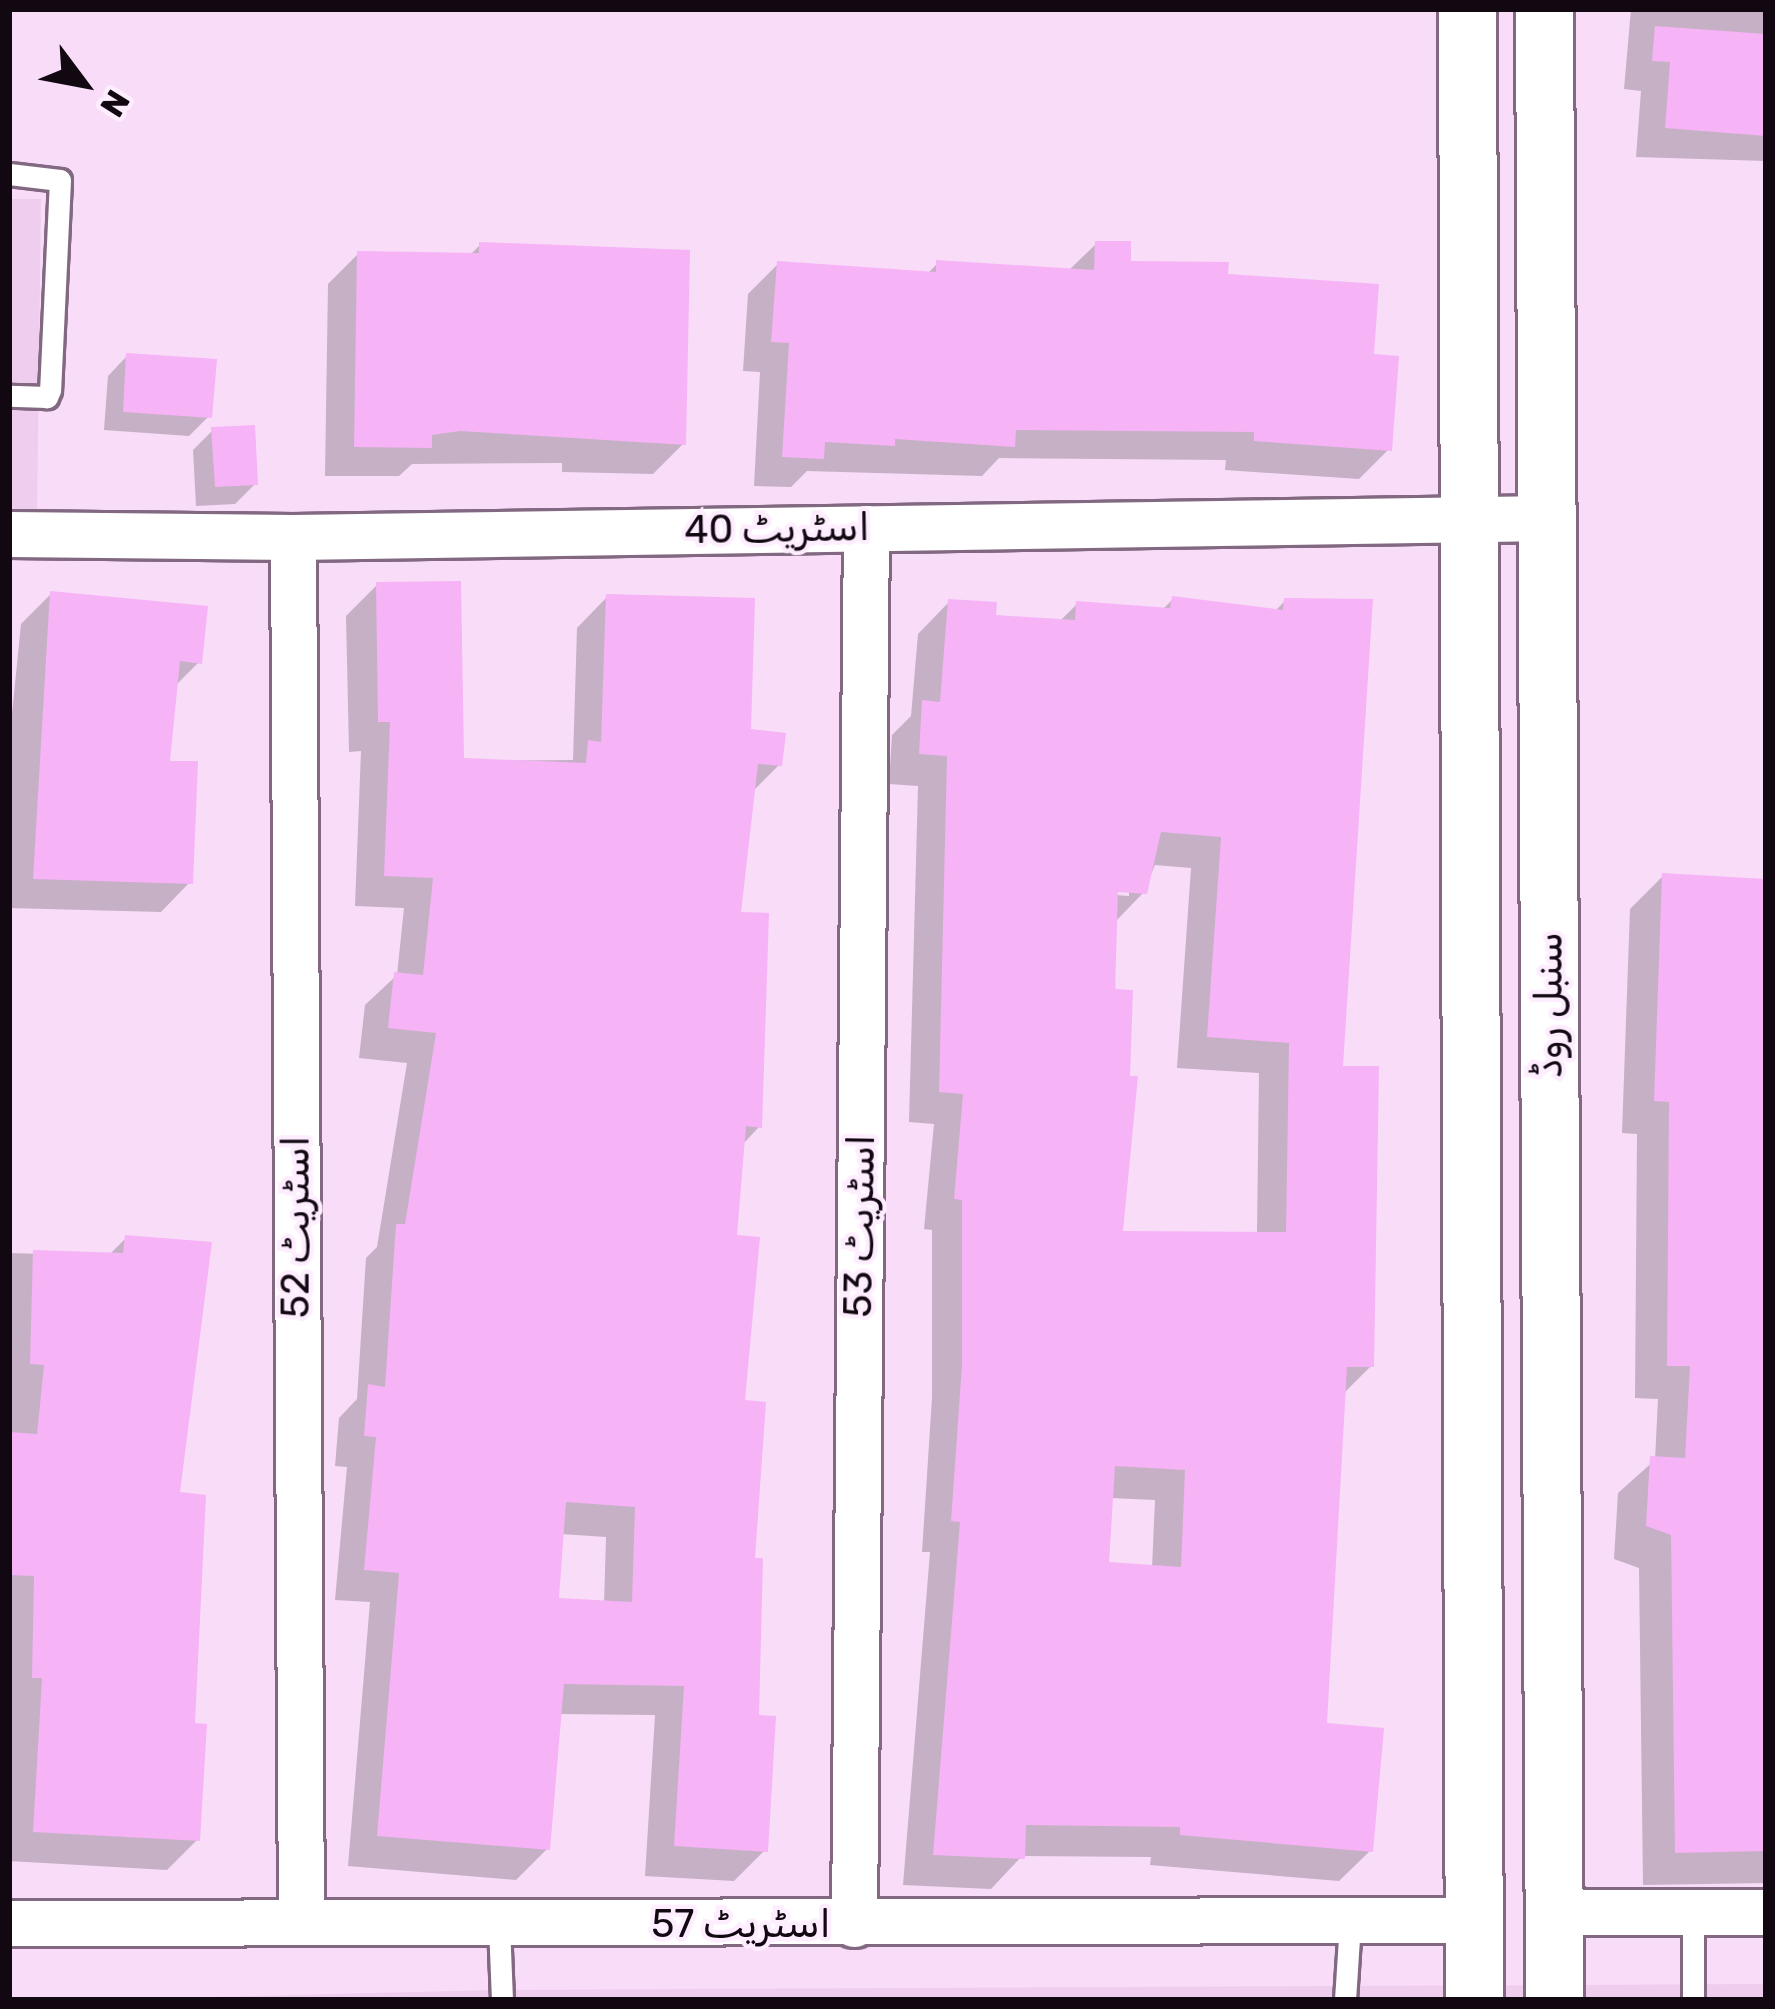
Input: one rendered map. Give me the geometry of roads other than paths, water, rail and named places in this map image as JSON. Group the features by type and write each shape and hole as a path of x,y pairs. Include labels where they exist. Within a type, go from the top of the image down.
{"street":[{"name":"سنبل روڈ","path":"1467,9 1465,518 1474,2000"},
{"name":"سنبل روڈ","path":"1544,9 1555,2000"},
{"name":"اسٹریٹ 40","path":"9,534 293,537 1546,518"},
{"name":"اسٹریٹ 53","path":"854,1924 866,528"},
{"name":"اسٹریٹ 52","path":"293,537 301,1917"},
{"path":"1555,1912 1766,1912"},
{"name":"اسٹریٹ 57","path":"9,1923 301,1917 499,1925 1474,1920"}],"lane":[{"path":"9,174 60,180 50,390 47,397 9,396"},
{"path":"1693,1912 1693,2000"},
{"path":"1345,2000 1350,1922"},
{"path":"499,1925 502,2000"}]}
